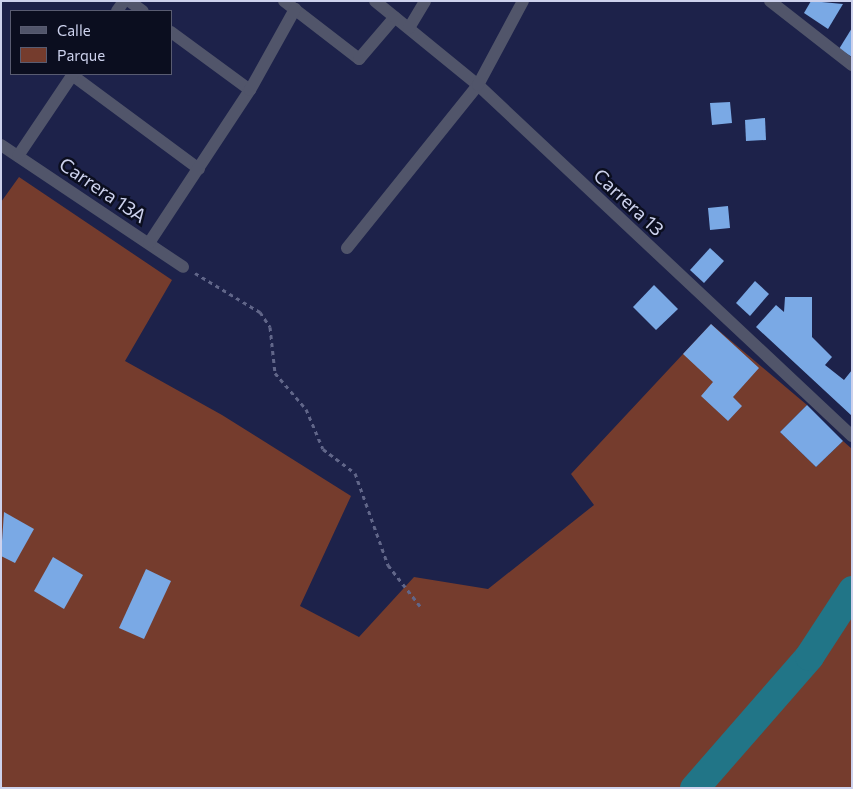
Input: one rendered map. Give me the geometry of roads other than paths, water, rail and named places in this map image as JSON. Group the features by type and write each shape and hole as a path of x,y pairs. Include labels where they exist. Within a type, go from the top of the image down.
{"street":[{"path":"129,1 142,10"},
{"name":"Carrera 13","path":"376,1 478,85 852,436"},
{"path":"409,28 425,1"},
{"path":"347,248 478,85 523,1"},
{"path":"770,1 852,65"},
{"path":"150,244 250,90 290,5 360,59 395,17"},
{"path":"172,33 250,90"},
{"path":"18,156 72,75"},
{"path":"74,75 199,169"},
{"name":"Carrera 13A","path":"1,145 183,267"}],"waterway":[{"path":"694,788 809,656 852,590"}]}
